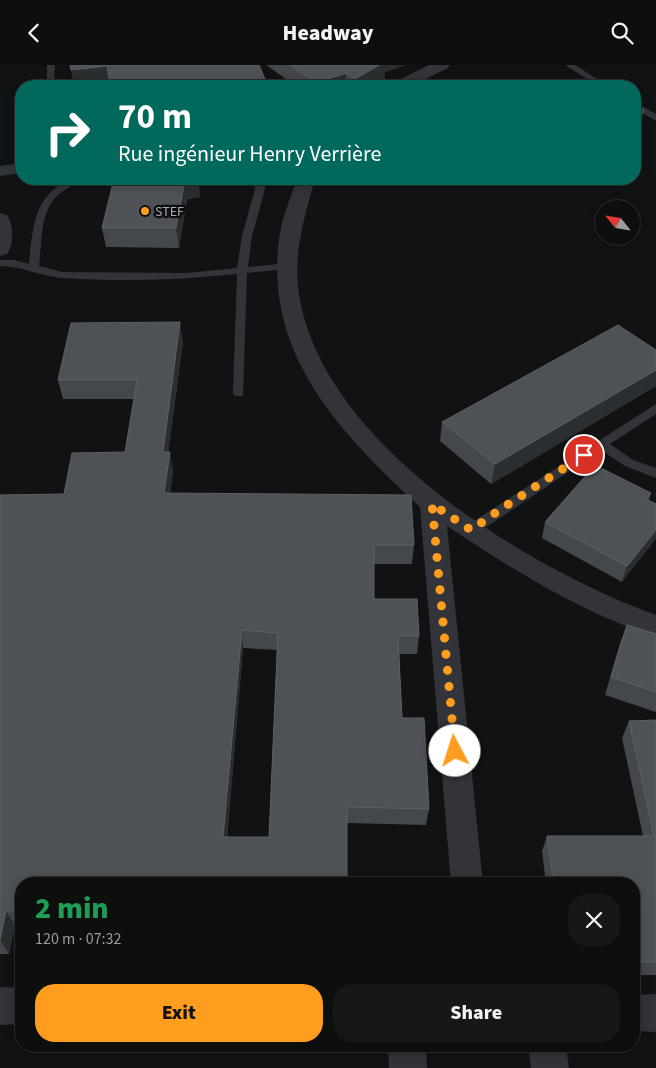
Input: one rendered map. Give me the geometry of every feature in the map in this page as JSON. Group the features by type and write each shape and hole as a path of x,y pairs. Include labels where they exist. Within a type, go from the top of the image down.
{"street":[{"path":"411,80 442,65"},
{"path":"0,171 15,169"},
{"path":"304,185 290,232 288,266 290,305 308,361 344,417 432,504 527,566 594,600 656,626"},
{"path":"0,219 3,243 0,250"},
{"path":"432,504 466,877"},
{"path":"0,1006 15,1006"},
{"path":"640,1013 656,1013"},
{"path":"407,1052 408,1068"},
{"path":"548,1052 550,1068"}],"lane":[{"path":"51,65 51,80"},
{"path":"569,65 594,80"},
{"path":"641,109 656,118"},
{"path":"34,268 42,207 61,185"},
{"path":"239,393 242,270 247,236 260,185"},
{"path":"0,263 14,263 62,275 187,275 288,266"},
{"path":"471,530 656,408"},
{"path":"601,444 629,463 656,473"}],"building":[{"path":"70,65 259,65 265,80 109,80 107,66 71,70"},
{"path":"291,65 379,65 355,79 346,73 325,80 312,80"},
{"path":"113,185 184,185 176,228 102,228"},
{"path":"180,322 163,452 170,452 164,493 411,495 414,545 374,545 374,599 417,599 419,636 398,636 402,718 424,718 429,809 347,807 347,877 15,877 15,911 6,911 0,940 0,495 64,494 72,453 125,452 137,380 58,380 71,323","holes":["242,630 278,633 269,837 223,837"]},
{"path":"618,325 656,350 656,370 495,464 442,422"},
{"path":"595,465 651,493 646,499 656,504 656,530 627,566 545,522"},
{"path":"627,625 656,634 656,692 611,677"},
{"path":"656,720 656,962 640,962 640,877 553,877 547,836 654,836 629,721"}],"place":[{"name":"STEF","path":"145,211"}],"route":[{"path":"455,751 432,504 471,530 584,455"}]}
